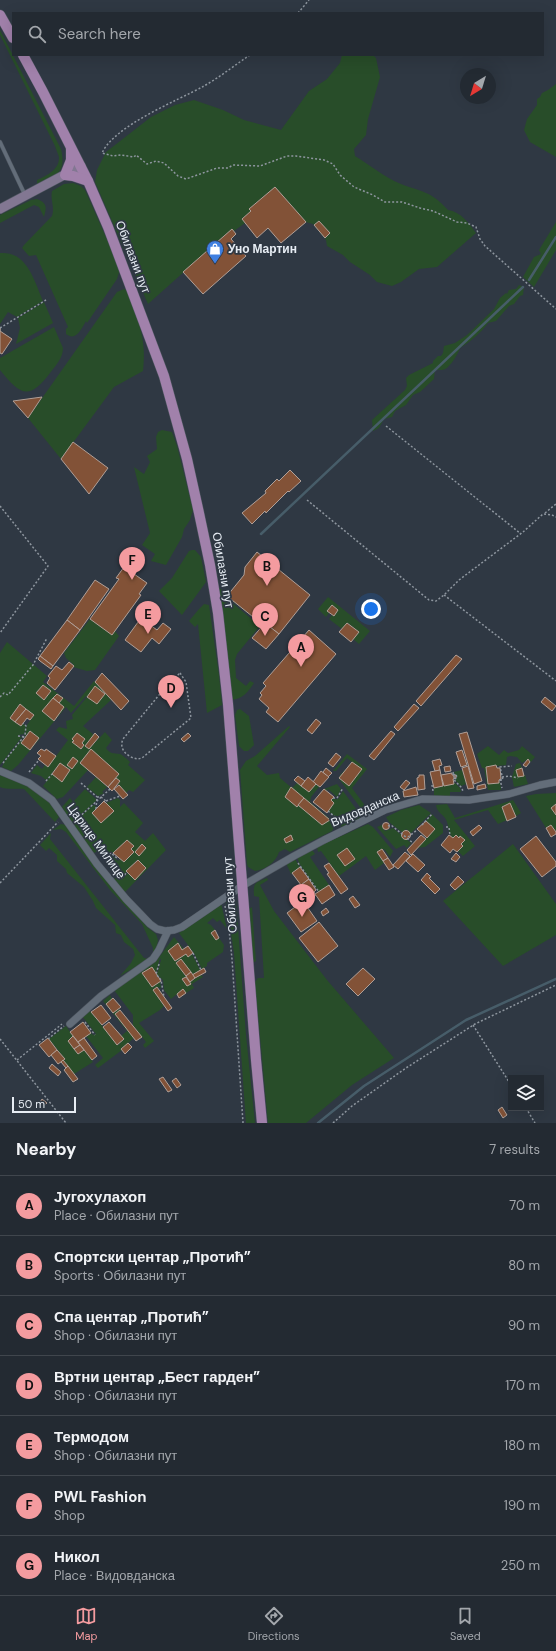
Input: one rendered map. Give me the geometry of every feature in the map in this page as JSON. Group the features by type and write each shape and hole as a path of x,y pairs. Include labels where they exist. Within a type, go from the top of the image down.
{"main road":[{"path":"0,15 12,36"},
{"name":"Обилазни пут","path":"23,56 81,166 108,227 164,376 185,453 201,521 218,613 228,704 262,1123"},
{"path":"71,146 71,160 65,175 88,181"}],"street":[{"path":"0,210 81,166"},
{"name":"Царице Милице","path":"0,771 29,783 52,800 97,864 140,915 157,929 168,931"},
{"name":"Видовданска","path":"242,886 324,840 385,810 409,802 422,799 469,800 509,794 556,782"},
{"path":"67,1025 101,996 153,959 160,950 168,931 182,927 242,886"}],"lane":[{"path":"0,142 26,196"}],"path":[{"path":"299,12 309,0"},
{"path":"249,56 204,86 156,110 111,140 102,153 113,156 121,155 134,157 136,155 147,164 156,161 164,163 178,176 186,179 217,168 228,168 233,165 260,166 287,156 324,160 333,164 340,175 354,187 385,202 402,202 433,211 458,222 467,223 476,227 480,239 485,246 556,310"},
{"path":"0,328 46,300"},
{"path":"386,426 521,534"},
{"path":"307,500 429,600 436,601 459,580 521,534 556,504"},
{"path":"0,506 48,566 0,633"},
{"path":"543,514 556,517"},
{"path":"444,595 556,681"},
{"path":"0,697 4,693 8,695 33,665 48,638"},
{"path":"180,673 183,675 186,682 191,718 138,759 128,756 122,748 121,743 126,735 168,684 180,673"},
{"path":"5,759 24,737 26,726 23,723"},
{"path":"18,736 24,737"},
{"path":"29,772 39,760"},
{"path":"502,790 500,780 503,780 500,767 512,766"},
{"path":"46,781 52,774"},
{"path":"453,774 454,779 458,786 462,788 463,792"},
{"path":"502,777 509,776 518,778"},
{"path":"81,783 97,798"},
{"path":"432,785 433,793"},
{"path":"333,798 338,798 343,788"},
{"path":"78,818 110,789"},
{"path":"101,797 105,802 120,796"},
{"path":"97,798 101,797"},
{"path":"96,809 97,798"},
{"path":"328,811 340,821"},
{"path":"422,825 432,814"},
{"path":"0,883 64,817"},
{"path":"388,826 391,825 413,843"},
{"path":"446,827 449,827 450,836"},
{"path":"407,838 417,830"},
{"path":"107,858 111,853 118,859"},
{"path":"298,863 319,892"},
{"path":"122,878 127,872"},
{"path":"223,899 229,929 232,959 243,1123"},
{"path":"193,953 201,970"},
{"path":"160,961 156,974 162,980 164,997"},
{"path":"334,1123 352,1106 406,1068 473,1025 556,985"},
{"path":"81,1017 94,1035"},
{"path":"17,1060 63,1024 66,1023 67,1025"},
{"path":"48,1039 67,1025"},
{"path":"473,1025 508,1080"},
{"path":"0,1039 66,1123"},
{"path":"528,1111 535,1123"}],"green space":[{"path":"0,30 61,149 61,169 54,176 37,185 37,180 48,174 57,166 59,157 0,35"},
{"path":"342,56 374,56 376,58 380,77 368,119 366,135 354,149 355,156 395,181 421,191 436,199 448,210 460,215 467,221 476,233 437,267 419,269 401,282 392,286 377,282 343,255 327,246 326,240 313,224 306,222 275,187 249,209 251,211 242,219 245,223 234,231 232,229 148,304 95,182 97,170 106,152 151,117 175,105 194,100 223,110 244,120 281,130 309,91 327,79 340,63"},
{"path":"556,84 556,157 530,142 524,130 527,119 537,105 537,99 542,93"},
{"path":"73,183 81,186 85,190 120,269 117,279 87,323 86,321 76,335 70,336 66,334 66,329 68,327 36,255 29,256 22,248 52,216 52,191 64,184"},
{"path":"37,199 43,202 45,206 46,211 44,217 39,207 34,205 0,223 0,215 31,200"},
{"path":"556,222 556,250 534,287 523,277 534,257 541,254 539,250"},
{"path":"0,253 17,257 23,262 33,276 43,301 17,317 8,312 0,324"},
{"path":"519,285 524,287 523,295 520,296 514,304 509,306 496,321 488,323 475,337 460,348 450,365 442,370 435,370 434,379 420,392 413,395 406,405 395,411 392,417 384,419 379,428 373,431 372,420 405,390 407,386 406,378 409,375 433,363 438,356 441,356 443,353 444,346 455,343 467,335 494,309 500,298 506,293 507,294 509,290 516,289"},
{"path":"124,289 128,291 141,330 144,349 143,371 114,387 61,459 28,418 117,292"},
{"path":"44,302 53,323 16,344 20,328 18,318"},
{"path":"54,327 63,348 63,352 57,364 43,382 36,388 30,391 19,389 13,385 0,370 0,358"},
{"path":"162,430 172,432 193,510 182,537 166,565 151,561 155,554 142,545 150,533 134,467 144,474 150,462 147,456 157,449 156,437 158,432"},
{"path":"195,550 201,557 206,582 182,615 159,591 172,578 189,551"},
{"path":"218,587 228,595 278,607 263,625 230,599 229,600 260,626 237,654 235,660 236,678 246,686 250,681 254,683 245,694 239,698 231,700"},
{"path":"328,597 370,631 359,644 353,639 359,632 348,623 342,629 329,619 332,615 334,616 338,610 332,605 327,611 329,613 326,617 318,609"},
{"path":"204,604 209,605 222,705 207,713 198,624 195,627 189,621"},
{"path":"90,619 112,635 115,631 119,636 95,670 87,671 73,667 74,665 66,658 64,653"},
{"path":"7,642 47,676 43,682 74,706 94,681 111,700 83,726 94,735 85,746 89,749 105,732 112,740 106,748 107,750 124,756 130,762 128,765 145,780 133,792 129,790 126,793 118,784 120,781 116,778 119,774 91,750 80,763 88,770 63,797 57,799 43,786 52,774 46,780 41,776 31,773 37,765 42,769 45,765 48,767 68,740 56,730 59,727 67,729 66,721 73,719 72,715 87,697 86,696 71,713 66,707 18,765 11,771 2,767 6,759 24,737 27,725 34,715 20,705 10,718 20,726 22,723 26,726 24,734 18,735 22,737 0,765 0,653","holes":["43,685 51,691 44,700 36,693","30,731 39,738 30,750 21,743","60,763 70,770 62,782 52,773"]},
{"path":"240,709 249,716 254,745 248,751 244,751 239,746 235,715 237,710"},
{"path":"289,726 290,727 257,766 267,775 279,773 280,778 292,788 297,783 309,792 316,784 319,787 311,797 310,802 336,824 332,831 290,852 285,849 279,852 278,856 270,865 255,871 248,867 247,864 240,770 246,761 255,756"},
{"path":"488,746 499,755 504,750 508,753 519,750 522,746 535,757 531,762 528,759 522,763 517,757 510,756 507,757 506,765 486,767 488,784 500,782 501,790 488,790 484,768 482,768 477,754"},
{"path":"347,754 367,769 352,788 366,807 368,806 380,811 366,815 339,779 340,775 348,767 349,786 361,769 347,758 336,771 333,771"},
{"path":"520,763 522,768 516,770 518,777 525,775 528,784 514,787 512,777 516,764"},
{"path":"440,769 444,786 455,783 460,788 461,792 450,792 450,797 434,797 434,788 443,786"},
{"path":"462,770 466,784 461,786 455,780 457,778 454,772"},
{"path":"0,775 34,790 48,802 59,817 55,822 24,789 9,789 0,787"},
{"path":"96,777 107,787 102,792 104,793 98,796 87,787"},
{"path":"337,784 341,789 337,797 328,789 327,791 324,789"},
{"path":"85,789 96,799 96,801 71,823 62,807 70,798 73,802"},
{"path":"343,791 359,813 360,818 341,827 342,822 328,811 334,803 331,800 338,799"},
{"path":"556,793 556,832 551,825 546,828 526,796"},
{"path":"118,798 120,800 120,807 124,803 143,823 135,832 145,841 153,833 166,850 125,892 114,879 120,875 108,859 111,855 118,861 120,859 124,862 134,852 131,849 133,846 127,840 113,853 111,851 106,857 101,849 94,853 73,824 93,805 96,806 92,813 101,823 113,811 106,803","holes":["137,860 146,868 135,879 128,873 123,879 122,877"]},
{"path":"513,800 521,813 516,816 510,803 502,807 507,820 498,824 488,810 454,820 475,846 463,856 458,851 464,840 460,836 459,838 456,835 453,838 451,836 446,820 438,811 436,805 447,804 455,818"},
{"path":"419,805 431,813 411,833 406,829 403,833 389,822 386,817 401,810"},
{"path":"432,814 443,825 443,833 425,847 417,848 435,829 426,821"},
{"path":"61,824 66,825 119,896 147,927 156,934 158,940 156,950 151,957 153,948 142,924 110,890 66,832 61,829 53,830"},
{"path":"368,824 373,827 393,851 390,857 384,849 377,853 384,863 375,870 366,856 339,876 321,851 318,852 317,847"},
{"path":"382,825 385,831 393,828 411,843 407,848 404,845 396,849 377,827"},
{"path":"51,833 50,839 144,958 149,959 120,976 131,963 135,955 133,949 124,942 121,935 116,933 115,925 96,908 84,887 67,873 66,869 57,861 57,855 49,848 46,851 40,845"},
{"path":"513,844 556,904 556,935 503,966 443,901"},
{"path":"312,850 315,854 310,857 329,885 319,892 299,863 297,857"},
{"path":"295,859 300,867 291,874 286,863"},
{"path":"267,878 268,880 260,885 274,911 327,980 394,1058 352,1085 306,1123 268,1123 255,982 258,978 264,978 259,897 254,896 255,885"},
{"path":"231,897 236,900 246,1035 255,1123 246,1123 234,953 226,900"},
{"path":"221,903 227,929 220,920 217,922 213,918 207,923 215,930 211,933 216,940 219,938 224,945 223,952 207,963 207,966 202,969 194,953 179,933"},
{"path":"252,907 256,961 253,963 249,909"},
{"path":"174,937 184,949 182,950 178,944 168,951 175,961 186,954 188,956 192,954 200,970 192,975 181,959 176,962 186,977 182,979 187,986 191,984 190,982 201,975 203,977 192,984 194,988 186,993 183,989 171,999 164,990 163,980 157,974 161,960 160,958 156,973 152,967 143,973 152,987 160,981 161,988 157,987 153,990 164,1006 139,1023 154,1041 145,1048 143,1045 146,1042 133,1025 133,1015 114,990 157,960"},
{"path":"110,995 112,999 106,1004 120,1010 115,1014 134,1038 121,1049 122,1050 98,1068 95,1065 103,1058 86,1036 91,1033 93,1035 96,1034 82,1016 89,1010 118,1045 124,1039 121,1036 127,1031 103,1001"},
{"path":"66,1026 73,1036 68,1041 78,1054 84,1050 93,1062 74,1074 63,1060 65,1059 49,1039"}],"building":[{"path":"275,187 306,222 281,243 268,228 257,238 242,219 251,211 249,209"},
{"path":"319,221 330,233 325,238 314,225"},
{"name":"Уно Мартин","path":"232,229 236,234 231,239 246,256 203,294 183,272"},
{"path":"0,331 12,339 2,354 0,353"},
{"path":"42,397 28,418 13,401"},
{"path":"73,442 108,468 89,494 61,459"},
{"path":"290,470 301,481 252,524 242,513 266,493 265,491 277,479 279,481"},
{"path":"257,552 310,595 279,634 265,623 263,625 227,596 244,575 245,567"},
{"path":"124,567 147,583 139,594 141,595 112,635 90,619 119,579 116,578"},
{"path":"95,580 109,589 80,630 67,620"},
{"path":"332,605 338,610 334,616 327,611"},
{"path":"152,608 157,612 153,616 148,612"},
{"path":"141,618 157,630 163,623 171,629 159,644 152,638 141,652 125,640"},
{"path":"67,620 80,630 53,666 40,656"},
{"path":"265,623 279,634 266,649 252,638"},
{"path":"347,623 359,632 351,642 339,632"},
{"path":"309,630 336,654 278,722 266,712 269,708 259,699 262,695 260,693 266,686 263,683"},
{"path":"456,655 462,659 421,706 416,701"},
{"path":"40,656 53,666 51,669 38,659"},
{"path":"69,662 74,666 55,690 47,683 50,678 48,676 56,666 62,670"},
{"path":"102,673 129,701 121,710 95,682"},
{"path":"43,685 51,691 44,700 36,693"},
{"path":"95,686 105,694 97,704 87,697"},
{"path":"57,694 63,698 59,703 53,698"},
{"path":"545,697 556,706 552,711 541,702"},
{"path":"53,698 64,707 54,721 42,711"},
{"path":"20,704 26,709 15,722 10,718"},
{"path":"414,704 419,708 398,731 394,727"},
{"path":"26,709 34,715 30,720 27,718 21,726 15,722"},
{"path":"316,719 321,723 312,734 307,730"},
{"path":"30,731 39,738 30,750 21,743"},
{"path":"391,731 395,734 374,760 369,756"},
{"path":"467,732 482,781 474,784 459,734"},
{"path":"77,733 85,739 82,743 84,745 81,749 72,742 74,741 72,739"},
{"path":"95,733 99,737 89,749 85,746"},
{"path":"188,733 191,736 184,742 181,739"},
{"path":"41,749 45,751 46,749 56,756 48,767 38,759 41,756 37,753"},
{"path":"91,749 119,774 108,787 80,763"},
{"path":"462,750 467,765 461,767 456,752"},
{"path":"336,753 341,757 333,767 328,763"},
{"path":"73,757 78,761 72,769 67,765"},
{"path":"440,759 442,765 439,766 440,770 435,771 432,761"},
{"path":"528,759 530,762 526,767 523,765"},
{"path":"352,762 362,769 349,786 339,778"},
{"path":"60,763 70,770 62,782 52,774"},
{"path":"496,765 497,768 500,768 501,779 499,780 499,783 488,784 486,767"},
{"path":"450,766 451,771 445,772 444,767"},
{"path":"468,766 474,788 468,789 462,768"},
{"path":"326,768 332,773 328,777 323,772"},
{"path":"522,768 524,776 518,777 516,770"},
{"path":"440,770 443,786 434,788 430,772"},
{"path":"321,771 329,777 320,787 313,782"},
{"path":"452,773 452,775 456,775 456,778 453,779 454,784 444,786 441,775"},
{"path":"419,775 424,775 425,789 418,790 417,778"},
{"path":"298,776 305,781 301,786 294,780"},
{"path":"308,777 316,784 309,792 301,786"},
{"path":"116,778 120,781 112,791 108,787"},
{"path":"406,780 410,783 404,790 400,787"},
{"path":"485,784 486,788 477,790 477,786"},
{"path":"119,785 128,795 123,799 114,789"},
{"path":"291,787 304,798 297,807 285,797"},
{"path":"416,787 418,795 404,797 403,791"},
{"path":"324,789 334,797 331,800 334,803 327,813 313,802"},
{"path":"304,798 330,820 322,825 298,805"},
{"path":"104,801 114,811 101,823 92,813"},
{"path":"510,803 516,817 507,821 502,807"},
{"path":"556,804 556,815 551,808"},
{"path":"426,821 435,829 427,838 417,829"},
{"path":"386,823 389,826 386,829 383,826"},
{"path":"479,825 482,828 473,836 470,832"},
{"path":"551,825 556,834 551,837 546,828"},
{"path":"404,831 408,831 410,835 408,839 404,839 402,837 402,833"},
{"path":"291,835 293,840 286,843 284,839"},
{"path":"421,835 426,839 411,855 407,850"},
{"path":"449,835 453,838 456,835 459,838 460,836 465,840 461,844 463,846 457,852 453,849 450,853 441,845"},
{"path":"536,836 556,862 556,866 542,877 520,849"},
{"path":"127,840 134,846 131,849 134,852 124,862 113,853"},
{"path":"142,844 146,848 139,856 135,852"},
{"path":"347,848 355,859 345,866 337,855"},
{"path":"382,849 388,858 383,861 377,852"},
{"path":"405,852 410,856 398,869 393,865"},
{"path":"456,853 460,857 456,862 451,859"},
{"path":"413,854 425,865 418,872 406,861"},
{"path":"388,858 394,867 389,870 383,861"},
{"path":"138,860 146,868 135,880 126,871"},
{"path":"329,863 348,889 341,894 327,874 329,873 324,866"},
{"path":"300,867 309,879 301,885 292,873"},
{"path":"427,873 431,877 429,878 440,889 435,894 421,880"},
{"path":"458,876 464,882 455,890 450,885"},
{"path":"309,879 316,890 314,892 316,895 310,899 301,885"},
{"path":"329,885 335,895 322,904 315,894"},
{"path":"353,896 360,905 355,908 349,899"},
{"path":"303,901 317,921 301,932 287,913"},
{"path":"326,908 329,912 323,916 321,912"},
{"path":"319,922 338,946 318,962 299,938"},
{"path":"215,930 219,938 216,940 211,933"},
{"path":"178,943 182,950 188,946 193,953 188,957 186,954 175,961 168,951"},
{"path":"181,959 191,972 186,976 176,963"},
{"path":"152,967 161,981 152,987 142,973"},
{"path":"204,968 206,972 195,978 192,975"},
{"path":"363,968 375,979 358,996 346,984"},
{"path":"191,972 195,978 190,982 186,976"},
{"path":"186,977 191,984 187,986 182,979"},
{"path":"157,987 172,1008 168,1011 153,990"},
{"path":"183,989 186,993 179,998 177,994"},
{"path":"113,998 121,1007 113,1013 106,1004"},
{"path":"101,1005 111,1018 102,1025 91,1012"},
{"path":"120,1010 142,1037 136,1041 115,1014"},
{"path":"83,1022 91,1033 78,1042 70,1032"},
{"path":"109,1022 124,1039 117,1045 103,1027"},
{"path":"73,1036 80,1045 74,1049 68,1041"},
{"path":"48,1038 57,1050 49,1057 39,1045"},
{"path":"84,1038 97,1056 92,1060 78,1042"},
{"path":"128,1043 132,1047 125,1054 121,1049"},
{"path":"80,1045 84,1050 78,1054 74,1049"},
{"path":"57,1050 65,1059 58,1064 51,1055"},
{"path":"63,1060 68,1066 66,1068 61,1062"},
{"path":"52,1064 61,1072 58,1076 49,1068"},
{"path":"68,1066 78,1079 73,1082 64,1070"},
{"path":"163,1077 172,1090 168,1092 159,1079"},
{"path":"176,1078 181,1085 177,1088 172,1081"},
{"path":"42,1099 47,1103 43,1107 39,1104"},
{"path":"502,1107 507,1115 503,1118 498,1110"}],"waterway":[{"path":"529,280 556,237"},
{"path":"261,534 523,287"},
{"path":"318,1123 364,1086 466,1020 556,979"}],"place":[{"name":"Уно Мартин","path":"215,264"},
{"name":"PWL Fashion","path":"132,580"},
{"name":"Спортски центар „Протић”","path":"267,586"},
{"name":"Термодом","path":"148,634"},
{"name":"Спа центар „Протић”","path":"265,636"},
{"name":"Југохулахоп","path":"301,667"},
{"name":"Вртни центар „Бест гарден”","path":"171,708"},
{"name":"Никол","path":"302,917"}]}
